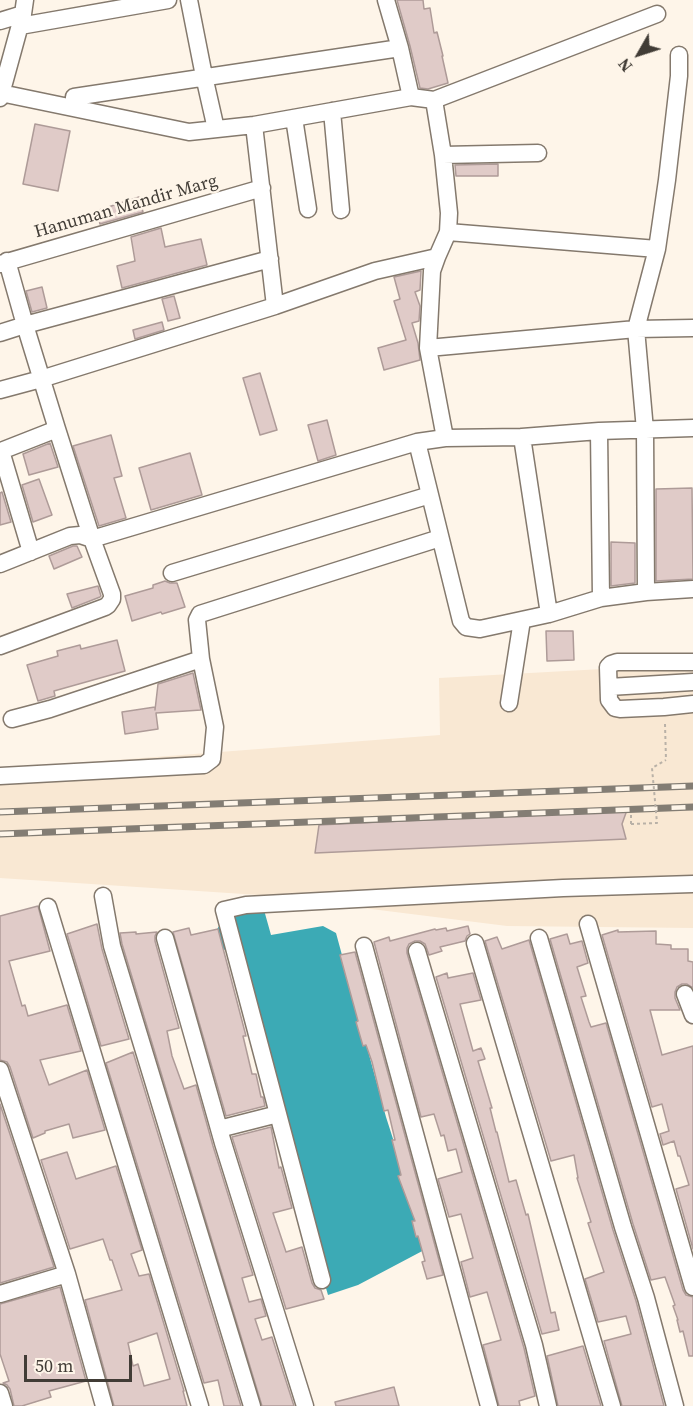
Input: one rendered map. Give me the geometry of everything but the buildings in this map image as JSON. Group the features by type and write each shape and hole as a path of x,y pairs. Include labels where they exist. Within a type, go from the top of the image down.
{"street":[{"path":"0,21 23,13 168,0"},
{"path":"189,0 216,129"},
{"path":"386,0 411,97"},
{"path":"23,13 1,96 189,132 254,125 411,97 434,100 657,14"},
{"path":"74,97 400,48"},
{"path":"646,592 645,430 636,329 657,249 667,180 679,55"},
{"path":"434,100 449,213 448,232 432,271 428,348 445,438"},
{"path":"332,111 341,210"},
{"path":"294,118 308,208"},
{"path":"254,125 275,306"},
{"path":"443,155 538,153"},
{"name":"Hanuman Mandir Marg","path":"4,263 262,188"},
{"path":"448,232 657,249"},
{"path":"0,390 275,306 375,271 437,257"},
{"path":"0,333 270,260"},
{"path":"0,646 108,605 112,598 4,263"},
{"path":"428,348 636,329 693,328"},
{"path":"0,564 70,536 80,535 92,539 417,442 445,438 522,437 599,431 693,428"},
{"path":"31,552 1,451 57,429"},
{"path":"599,431 601,598"},
{"path":"522,437 549,614"},
{"path":"417,442 461,621 466,627 480,628 522,620 601,598 693,589"},
{"path":"172,573 430,495"},
{"path":"0,776 204,765 212,759 214,727 201,659 198,616 440,538"},
{"path":"509,703 522,620"},
{"path":"12,719 50,709 201,659"},
{"path":"693,662 614,663 608,667 609,700 615,708 693,704"},
{"path":"609,687 693,682"},
{"path":"322,1280 224,910 246,905 563,888 693,884"},
{"path":"103,896 112,946 252,1406"},
{"path":"48,907 200,1406"},
{"path":"588,924 693,1287"},
{"path":"165,938 219,1129 305,1406"},
{"path":"539,938 623,1227 646,1298 675,1406"},
{"path":"474,943 612,1406"},
{"path":"364,946 489,1406"},
{"path":"417,951 531,1334 548,1406"},
{"path":"685,994 693,1015"},
{"path":"0,1070 67,1274 104,1406"},
{"path":"219,1129 278,1114"},
{"path":"0,1294 67,1274"},
{"path":"0,1393 4,1406"}],"path":[{"path":"631,815 631,824 657,823 652,768 666,760 664,707"}],"shaded area":[{"path":"693,664 693,928 507,926 259,895 0,878 0,769 440,735 439,678"}],"water":[{"path":"229,910 264,910 271,935 323,926 336,933 386,1117 428,1248 358,1285 328,1295 230,954 211,939"}],"railway":[{"path":"0,812 693,786"},
{"path":"0,834 693,807"}]}
